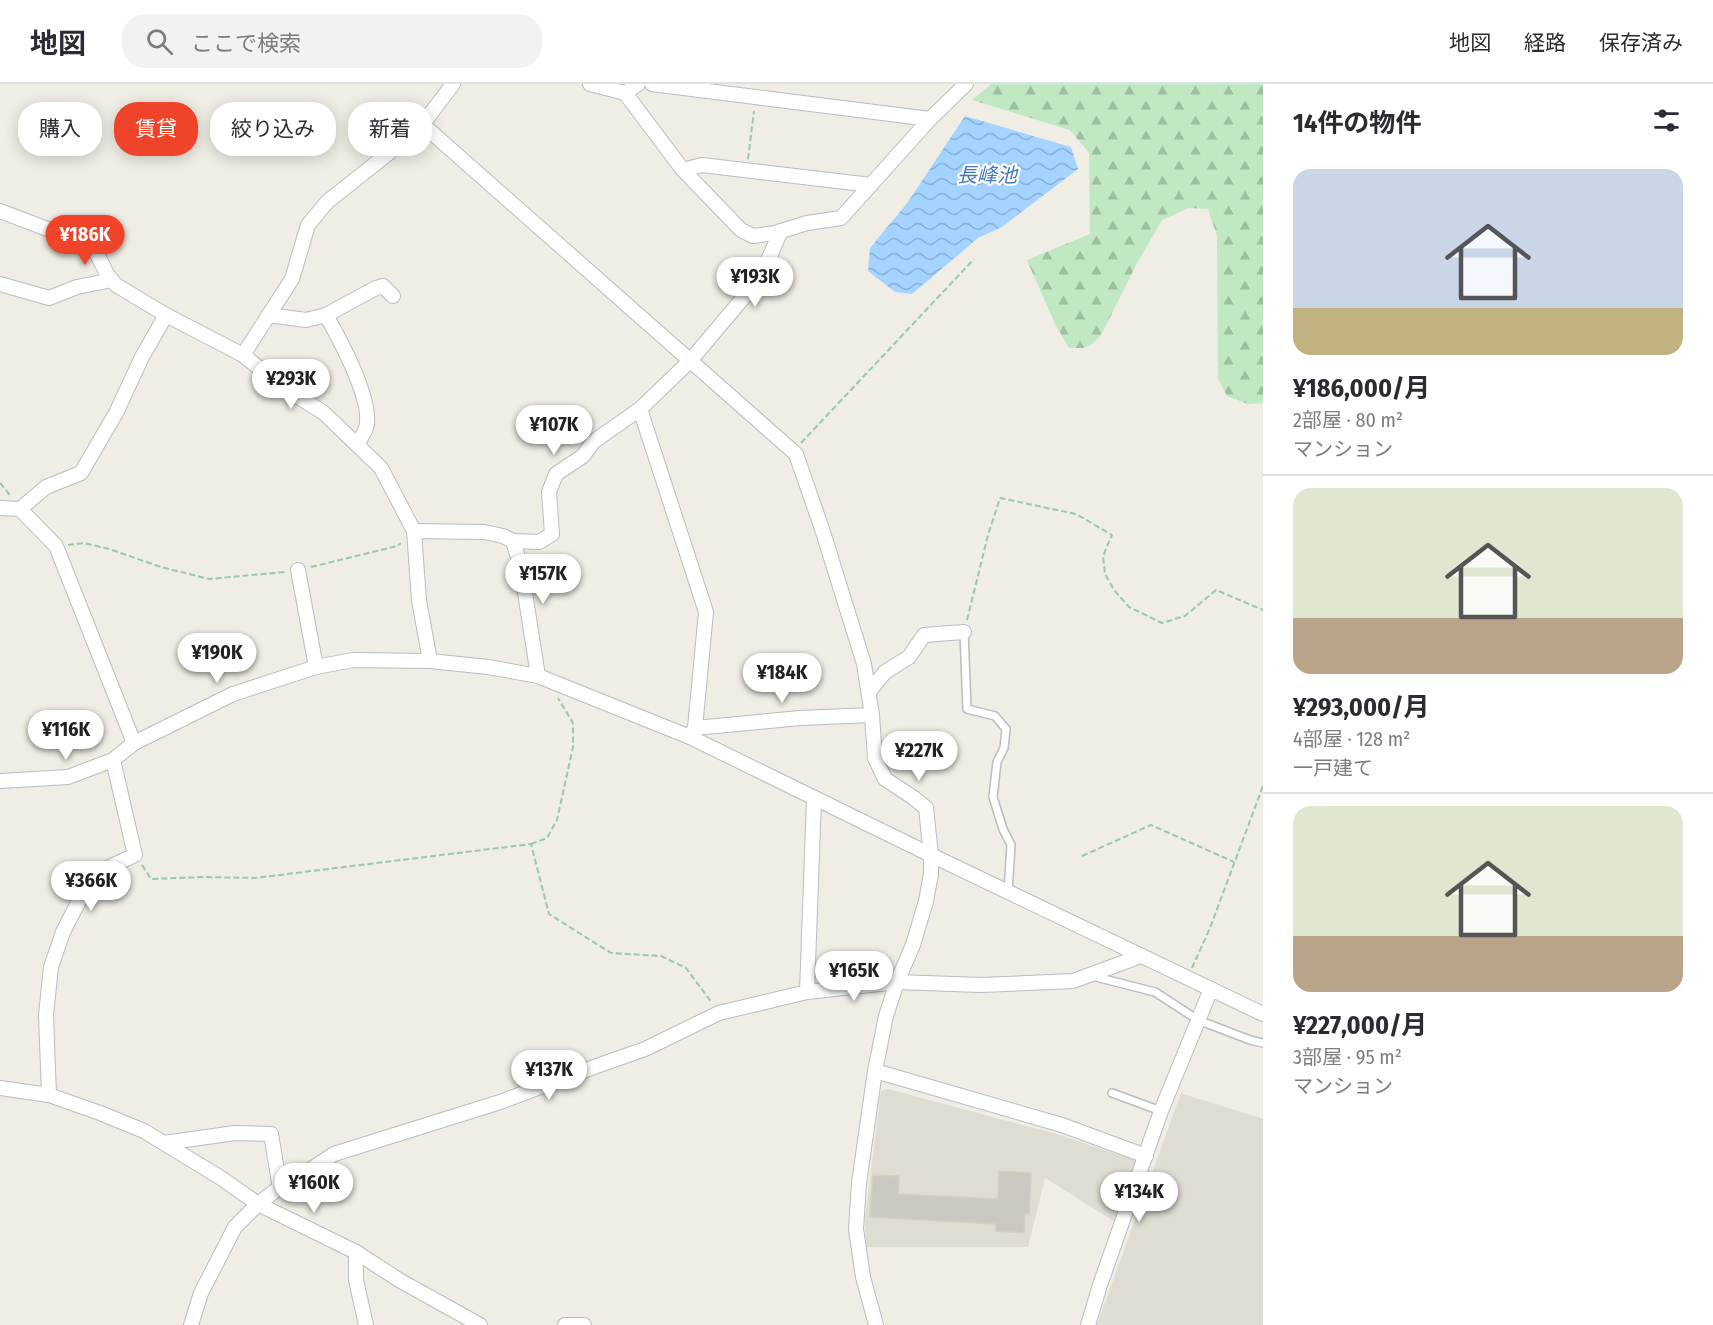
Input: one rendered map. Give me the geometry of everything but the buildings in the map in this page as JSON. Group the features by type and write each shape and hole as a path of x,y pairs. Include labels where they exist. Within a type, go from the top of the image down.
{"street":[{"path":"432,112 453,84"},
{"path":"590,84 625,93 683,170 741,230 753,236 807,223 841,218 930,119 966,84"},
{"path":"625,93 638,84"},
{"path":"652,84 930,119"},
{"path":"432,132 796,454 864,664 872,715 875,758 885,779 926,808 931,855 931,874 926,901 913,945 897,982 886,1016 875,1071 859,1183 856,1229 863,1277 876,1325"},
{"path":"243,355 292,279 308,225 327,202 385,156"},
{"path":"683,170 702,165 871,185"},
{"path":"0,211 50,230 96,252 107,274 116,285 166,315 243,355 280,385 324,413 381,468 414,531 419,600 430,661"},
{"path":"414,531 484,532 513,541 538,542 552,534 549,492 556,474 583,456 593,442 640,409 690,361 760,278 781,231"},
{"path":"0,284 49,298 77,287 112,280"},
{"path":"268,315 306,320 326,315 383,286 393,296"},
{"path":"20,509 46,487 81,473 116,414 142,357 166,315"},
{"path":"326,315 346,352 367,412 366,427 357,444"},
{"path":"640,409 706,612 692,732"},
{"path":"0,508 20,509 56,546 134,743"},
{"path":"513,541 521,567 544,679"},
{"path":"298,570 316,667"},
{"path":"869,692 885,672 909,657 924,635 964,632"},
{"path":"0,781 68,777 113,760 134,743 233,694 316,667 353,660 430,661 488,667 544,679 692,732 814,798 1263,1014"},
{"path":"692,732 800,718 872,715"},
{"path":"49,1095 46,1015 51,967 63,933 83,893 102,870 135,855 113,760"},
{"path":"807,992 814,798"},
{"path":"190,1325 201,1293 235,1227 258,1204 334,1154 497,1103 594,1068 645,1048 719,1013 807,992 897,982 993,984 1073,981 1141,956"},
{"path":"1088,1325 1161,1111 1211,989"},
{"path":"875,1071 1062,1125 1146,1156"},
{"path":"2,1090 49,1095 122,1122 164,1143 258,1204 356,1252 399,1280 480,1325"},
{"path":"164,1143 235,1133 271,1134 280,1188"},
{"path":"356,1252 356,1280 366,1325"},
{"path":"565,1325 584,1325"}],"lane":[{"path":"964,632 967,709 995,716 1006,729 1004,748 997,762 993,797 1003,829 1011,845 1008,892"},
{"path":"1090,975 1155,992 1198,1020 1263,1043"},
{"path":"1112,1093 1161,1111"}],"path":[{"path":"746,170 755,97"},
{"path":"793,451 974,260"},
{"path":"964,632 988,535 1000,498 1076,514 1112,535 1103,556 1105,574 1114,590 1129,607 1162,623 1185,615 1216,590 1263,610"},
{"path":"56,546 84,543 208,579 298,570 397,546 414,531"},
{"path":"135,855 151,879 255,878 531,844 547,838 557,820 573,747 573,723 544,679"},
{"path":"1188,978 1210,928 1263,786"},
{"path":"1082,856 1151,825 1234,862"},
{"path":"531,844 549,914 611,953 662,956 686,968 719,1013"}],"shaded area":[{"path":"888,1089 1053,1133 1137,1161 1117,1223 1045,1178 1028,1247 866,1247 865,1219 881,1091"},
{"path":"1181,1093 1263,1119 1263,1325 1097,1325"}],"green space":[{"path":"991,84 1263,84 1263,403 1248,404 1227,396 1218,378 1217,236 1208,209 1189,208 1162,220 1135,267 1101,335 1091,345 1084,348 1069,348 1056,326 1027,260 1090,234 1089,153 1070,130 972,100"}],"water":[{"name":"長峰池","path":"965,116 1071,147 1078,169 1002,227 978,238 912,294 895,292 868,271 870,248 908,202"}]}
